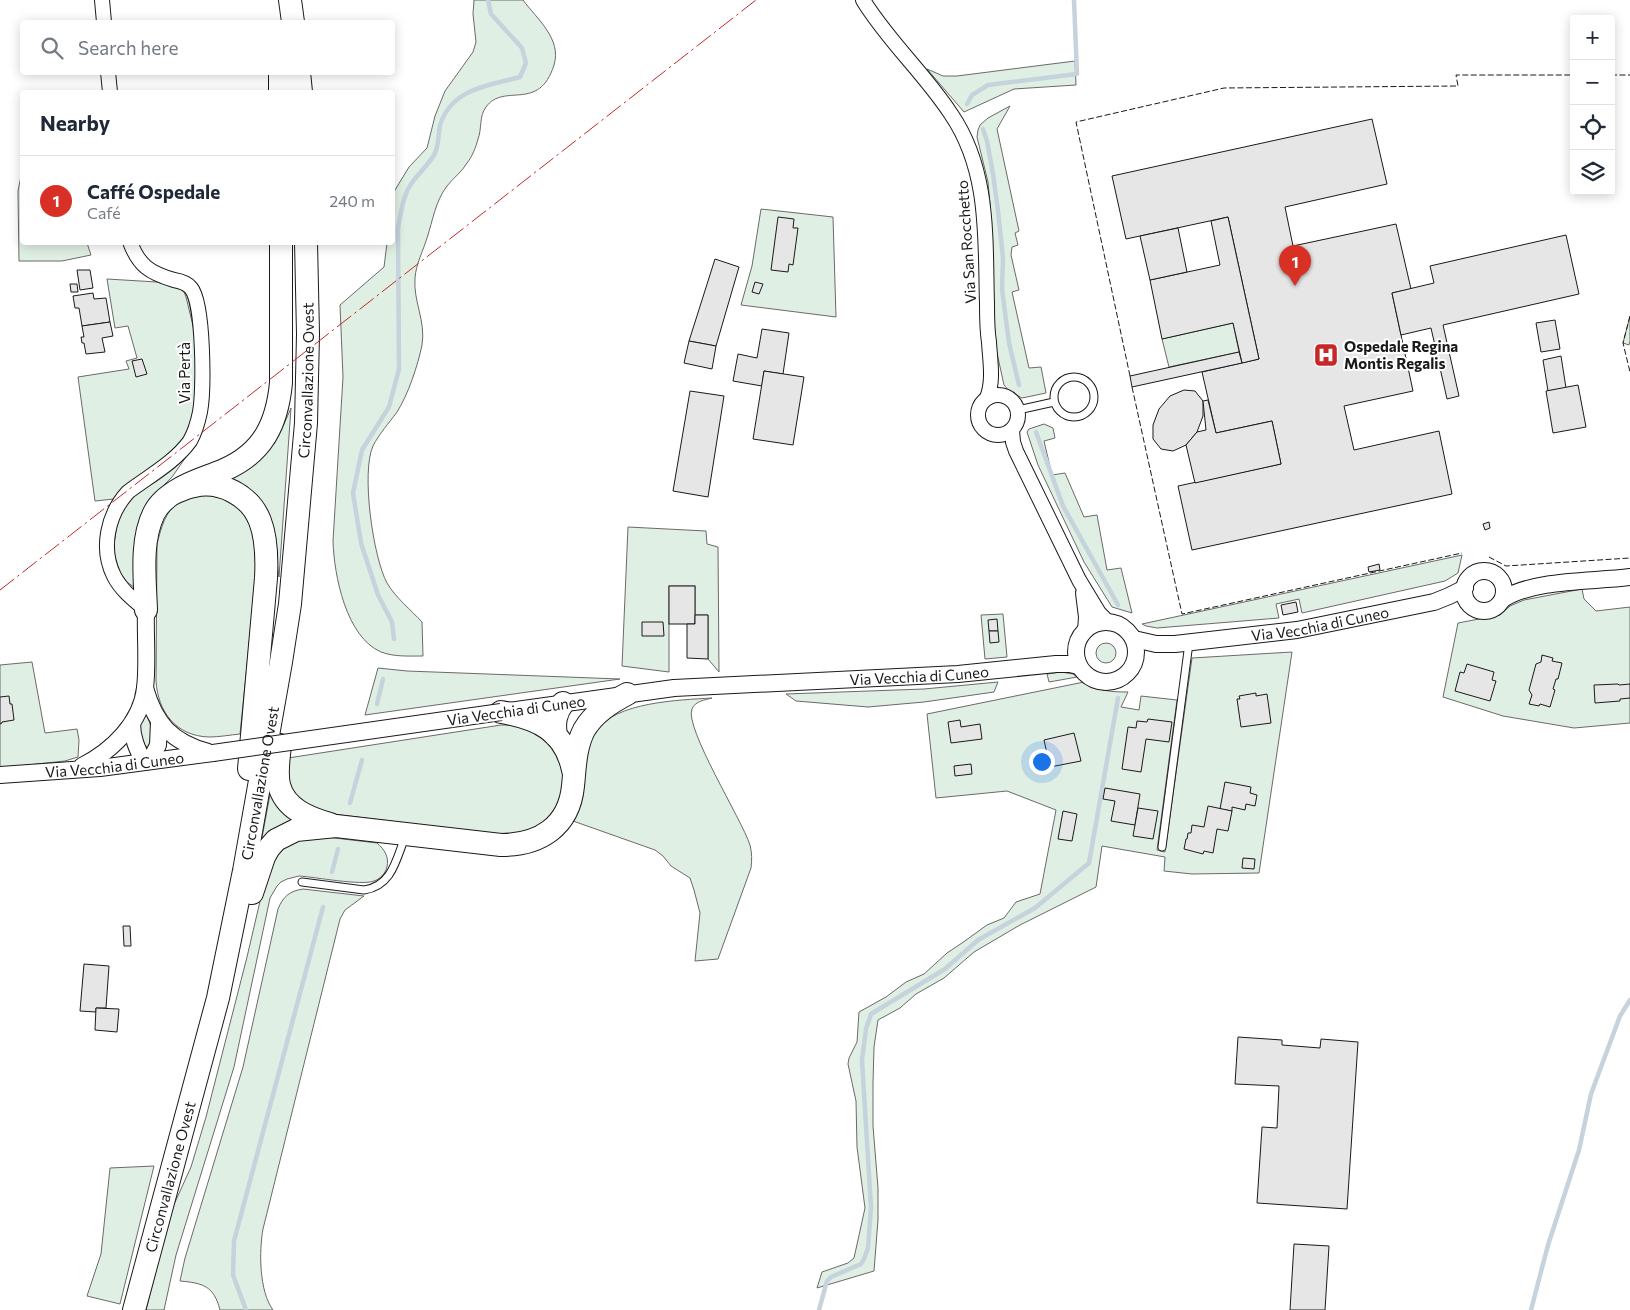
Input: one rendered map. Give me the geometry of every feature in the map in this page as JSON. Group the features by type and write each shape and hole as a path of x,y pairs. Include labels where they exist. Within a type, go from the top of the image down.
{"highway":[{"path":"279,0 279,20"},
{"path":"290,0 293,20"},
{"path":"280,75 280,90"},
{"path":"299,75 301,90"},
{"path":"146,610 146,544 148,531 157,508 172,494 198,479 226,469 251,454 268,432 275,418 281,383 281,245"},
{"name":"Circonvallazione Ovest","path":"134,1310 218,998 264,766 286,631 298,522 307,404 306,245"},
{"path":"172,494 192,486 211,484 229,490 247,502 255,511 264,534 266,578 245,812 244,871"},
{"path":"286,631 279,785 283,794 295,809 315,820 336,826"},
{"path":"218,998 264,857 269,848 281,837 296,830 320,826 336,826 501,845 527,843 552,830 559,823 571,797 576,753 584,732 595,714 614,700 627,694"},
{"path":"556,736 555,720 557,713 565,703 577,714 584,732"},
{"path":"501,712 516,714 538,722 556,736 568,751 574,771"}],"street":[{"path":"102,0 104,20"},
{"name":"Via San Rocchetto","path":"863,0 878,22 952,114 962,131 974,159 983,203 988,340 991,369 991,382 987,398 981,404 978,412 979,420 983,428 990,433 998,435 1016,451"},
{"path":"108,75 110,90"},
{"name":"Via Pertà","path":"131,245 134,254 146,268 162,276 183,282 192,289 198,307 201,333 201,410 195,431 188,444 178,455 128,492 116,507 109,528 107,552 114,576 129,596 146,610"},
{"name":"Via San Rocchetto","path":"991,369 996,382 1005,396 1013,402 1018,410 1018,418 1012,430 1016,451 1079,580 1095,607 1108,622"},
{"path":"987,398 995,395 1005,396"},
{"path":"998,435 1006,434 1012,430"},
{"name":"Via Vecchia di Cuneo","path":"1544,585 1513,593 1490,611 1481,611 1473,608 1466,594 1472,576 1478,572 1485,571 1513,583 1544,585 1630,577"},
{"path":"1500,579 1504,592 1503,599"},
{"name":"Via San Rocchetto","path":"1079,580 1085,602 1085,631"},
{"name":"Via Vecchia di Cuneo","path":"1108,622 1123,627 1134,639 1156,644 1182,643 1297,630 1434,602 1449,596 1466,594"},
{"path":"76,770 106,752 132,723 139,708 145,688 146,610"},
{"path":"1108,622 1092,626 1085,631 1078,642 1076,658 1079,666 1087,676 1098,682 1110,683 1122,679 1131,670 1136,659 1134,639"},
{"name":"Via Vecchia di Cuneo","path":"1136,659 1182,643"},
{"name":"Via Vecchia di Cuneo","path":"1034,665 1076,649"},
{"name":"Via Vecchia di Cuneo","path":"0,775 76,770 147,762 627,694 714,685 989,672 1034,665 1069,664 1079,666"},
{"path":"145,688 150,705 159,722 173,736 185,743 213,753"},
{"path":"132,723 132,734 135,744 147,762 158,744 159,722"}],"lane":[{"path":"1069,378 1083,378 1092,386 1094,392 1095,400 1093,407 1080,417 1066,416 1057,408 1054,402 1056,388 1062,380 1069,378"},
{"path":"1018,410 1054,402"},
{"path":"1162,847 1182,643"},
{"path":"302,882 364,890 374,889 389,876 406,835"}],"green space":[{"path":"474,0 523,0 547,30 556,56 548,80 540,88 531,93 493,100 486,107 482,114 476,145 469,161 447,186 440,198 417,268 415,286 421,319 422,345 405,397 397,412 373,446 368,475 368,494 373,535 382,571 394,593 422,622 423,656 386,654 369,644 359,633 344,604 336,571 333,541 343,377 340,305 384,267 387,245 395,245 395,190 409,167 427,148 435,116 445,91 473,52 476,42 473,14"},
{"path":"1075,61 1076,85 1014,89 964,112 927,69 943,76 957,76"},
{"path":"1010,106 997,129 1019,231 1015,233 1018,245 1012,247 1011,255 1019,290 1012,292 1029,368 1041,367 1046,393 1022,398 1009,391 1004,385 995,344 990,204 988,182 977,137 980,125 988,118"},
{"path":"20,181 20,245 88,245 91,255 62,261 19,261 18,191"},
{"path":"761,209 833,217 836,317 741,305 752,266"},
{"path":"107,279 157,282 177,287 184,292 196,338 195,400 192,425 179,448 114,499 95,501 78,377 129,369 126,361 137,358 128,326 115,328"},
{"path":"1630,316 1630,341 1629,345 1623,343"},
{"path":"1233,323 1239,352 1169,367 1162,339"},
{"path":"291,408 279,577 275,546 224,480 274,444"},
{"path":"1044,424 1053,428 1055,438 1044,441 1052,475 1065,473 1084,517 1097,515 1107,570 1121,568 1132,613 1112,607 1084,562 1038,465 1027,432 1029,429"},
{"path":"186,457 172,477 156,493 135,588 127,582 119,571 115,558 114,545 118,517 131,497"},
{"path":"203,494 235,501 252,523 257,565 240,734 213,737 197,736 178,727 160,703 156,681 157,544 160,532 164,520 175,505 191,497"},
{"path":"628,527 706,531 707,544 718,547 719,672 708,659 708,615 695,615 695,586 669,586 669,672 622,666"},
{"path":"1462,555 1458,573 1445,581 1302,613 1299,599 1276,604 1279,618 1157,628 1142,624"},
{"path":"1582,589 1584,599 1596,611 1630,607 1630,723 1574,728 1503,716 1443,697 1458,623 1500,615 1510,606 1524,600"},
{"path":"1003,614 1007,657 985,659 981,615"},
{"path":"1106,643 1113,646 1116,653 1113,660 1106,663 1099,660 1096,653 1099,646"},
{"path":"1292,652 1259,873 1192,874 1164,871 1165,857 1102,846 1096,887 1020,925 974,952 944,978 916,994 900,1008 878,1020 874,1047 873,1083 873,1126 878,1188 878,1220 874,1271 817,1288 822,1272 848,1263 854,1258 865,1208 857,1147 856,1101 848,1064 857,1042 859,1012 886,997 906,982 924,974 947,953 987,925 1004,918 1016,902 1040,894 1056,810 1007,791 936,798 927,714 1084,682 1105,690 1128,692 1121,707 1139,710 1141,696 1177,700 1157,850 1165,852 1192,658"},
{"path":"32,662 45,733 77,729 79,740 78,757 65,761 0,768 0,665"},
{"path":"378,668 407,671 620,679 365,715"},
{"path":"1061,672 1073,674 1077,677 1049,682 1047,674"},
{"path":"998,682 994,692 924,702 868,707 796,701 786,694 924,689"},
{"path":"712,698 700,701 693,706 692,719 705,753 745,833 750,845 752,862 718,959 695,961 700,913 690,878 671,866 655,850 573,821 588,749 596,731 605,721 632,708 649,704"},
{"path":"145,712 151,730 148,748 142,742 139,724"},
{"path":"501,725 522,727 535,731 554,749 560,760 563,786 555,810 546,820 526,831 504,835 333,814 311,809 288,790 288,758"},
{"path":"271,789 300,821 261,843"},
{"path":"326,837 377,843 387,857 386,870 378,879 368,882 349,882 299,876 281,882 270,898 234,1067 176,1255 164,1310 146,1310 171,1211 191,1167 206,1117 268,867 289,842"},
{"path":"303,889 364,896 345,910 340,919 263,1229 261,1271 268,1302 273,1310 220,1310 218,1302 206,1287 180,1281 185,1258 243,1067 278,909 287,895"},
{"path":"154,1166 120,1304 87,1296 101,1254 110,1168"}],"building":[{"path":"1372,119 1387,184 1285,207 1293,246 1396,224 1411,289 1392,293 1413,391 1344,406 1354,450 1439,431 1452,494 1192,550 1178,486 1281,464 1272,421 1216,433 1202,372 1259,359 1228,217 1126,239 1112,176"},
{"path":"778,217 794,219 793,228 798,228 793,265 789,264 788,272 771,270"},
{"path":"1228,217 1259,359 1242,363 1233,323 1162,339 1150,280 1220,265 1211,221"},
{"path":"1178,228 1187,272 1150,280 1140,236"},
{"path":"1566,235 1579,294 1443,325 1459,396 1447,399 1431,328 1401,335 1392,293 1434,283 1430,266"},
{"path":"715,259 739,267 716,346 689,341"},
{"path":"77,270 90,270 93,288 80,290"},
{"path":"755,282 763,284 759,294 752,292"},
{"path":"70,284 77,284 78,292 71,292"},
{"path":"93,293 94,299 106,298 110,322 82,326 79,308 75,308 73,296"},
{"path":"1555,320 1560,349 1541,352 1536,323"},
{"path":"110,322 113,336 102,338 105,352 86,354 81,337 84,337 82,326"},
{"path":"762,329 789,333 783,374 764,371 762,386 733,381 738,354 757,358"},
{"path":"689,341 716,346 712,369 684,363"},
{"path":"1239,352 1242,363 1132,387 1130,376"},
{"path":"1561,356 1566,388 1548,391 1543,360"},
{"path":"142,359 147,374 136,377 132,361"},
{"path":"764,371 804,377 793,445 753,439"},
{"path":"1578,385 1586,427 1553,433 1546,391"},
{"path":"1184,390 1195,391 1203,401 1203,416 1197,432 1186,445 1173,451 1161,449 1153,439 1153,425 1159,409 1170,396"},
{"path":"690,391 724,396 708,497 673,491"},
{"path":"1208,400 1216,433 1272,421 1281,464 1195,483 1186,445 1197,432 1206,430 1203,401"},
{"path":"1489,522 1490,528 1485,530 1483,524"},
{"path":"1379,564 1380,570 1369,572 1368,567"},
{"path":"669,586 695,586 695,624 669,624"},
{"path":"1296,602 1298,612 1283,615 1281,605"},
{"path":"695,615 708,615 708,659 687,658 687,624 695,624"},
{"path":"997,619 998,631 989,631 988,620"},
{"path":"642,622 663,622 664,636 642,636"},
{"path":"989,631 998,631 999,642 990,643"},
{"path":"1542,655 1553,658 1552,661 1562,663 1553,689 1555,690 1550,707 1540,704 1539,706 1529,704 1532,695 1529,690 1536,664 1541,662"},
{"path":"1467,664 1494,672 1492,680 1496,681 1490,701 1455,691 1460,672 1464,673"},
{"path":"1630,684 1630,698 1620,699 1620,701 1595,703 1594,685"},
{"path":"1256,693 1256,696 1267,694 1271,723 1241,727 1237,699 1240,699 1239,696"},
{"path":"9,696 14,720 0,724 0,697"},
{"path":"1148,719 1172,722 1169,742 1146,739 1141,772 1122,769 1128,727 1136,728 1137,721 1147,722"},
{"path":"960,720 961,727 980,724 982,739 951,743 948,722"},
{"path":"1074,733 1081,761 1050,767 1044,740"},
{"path":"971,764 972,774 955,776 954,766"},
{"path":"1225,782 1251,787 1250,793 1257,795 1255,806 1246,804 1245,810 1232,807 1232,811 1220,809"},
{"path":"1105,788 1140,794 1135,825 1111,821 1115,801 1103,799"},
{"path":"1208,806 1232,811 1228,831 1217,829 1213,853 1204,851 1203,854 1184,849 1188,833 1191,833 1192,825 1204,827"},
{"path":"1138,808 1158,811 1153,839 1133,836"},
{"path":"1063,811 1077,814 1072,841 1058,839"},
{"path":"1243,858 1255,859 1254,869 1242,868"},
{"path":"123,926 130,926 131,946 124,946"},
{"path":"84,964 109,966 106,1008 96,1008 96,1012 80,1011"},
{"path":"96,1008 119,1009 117,1032 95,1030"},
{"path":"1238,1037 1282,1040 1282,1045 1320,1048 1321,1039 1358,1042 1347,1209 1257,1203 1262,1127 1277,1128 1279,1086 1235,1084"},
{"path":"1294,1244 1329,1246 1325,1310 1290,1310"}],"waterway":[{"path":"394,639 392,622 378,595 361,543 353,493 362,450 389,407 399,369 398,229 408,189 436,152 440,125 453,103 472,90 520,77 526,63 522,48 491,14 488,0"},
{"path":"967,104 972,95 988,85 1077,74 1074,0"},
{"path":"983,129 987,141 998,211 1003,258 1002,289 1009,343 1019,385"},
{"path":"1036,432 1063,506 1118,605"},
{"path":"377,704 383,679"},
{"path":"819,1310 827,1281 831,1277 861,1264 868,1248 871,1207 862,1060 866,1029 871,1014 945,969 978,940 1035,908 1089,863 1118,698"},
{"path":"350,803 362,760"},
{"path":"332,872 338,849"},
{"path":"246,1310 233,1275 234,1241 323,907"},
{"path":"1531,1310 1548,1245 1579,1150 1591,1094 1620,1016 1630,1000"}],"fence":[{"path":"1130,376 1076,122 1224,88 1458,86 1456,75 1570,75"},
{"path":"1615,75 1630,75"},
{"path":"1630,316 1623,343 1630,372"},
{"path":"1132,387 1182,614 1462,553"},
{"path":"1489,557 1506,566 1630,558"}],"power":[{"path":"0,590 756,0"}],"place":[{"name":"Caffé Ospedale","path":"1295,286"},
{"name":"Ospedale Regina Montis Regalis","path":"1326,355"}]}
